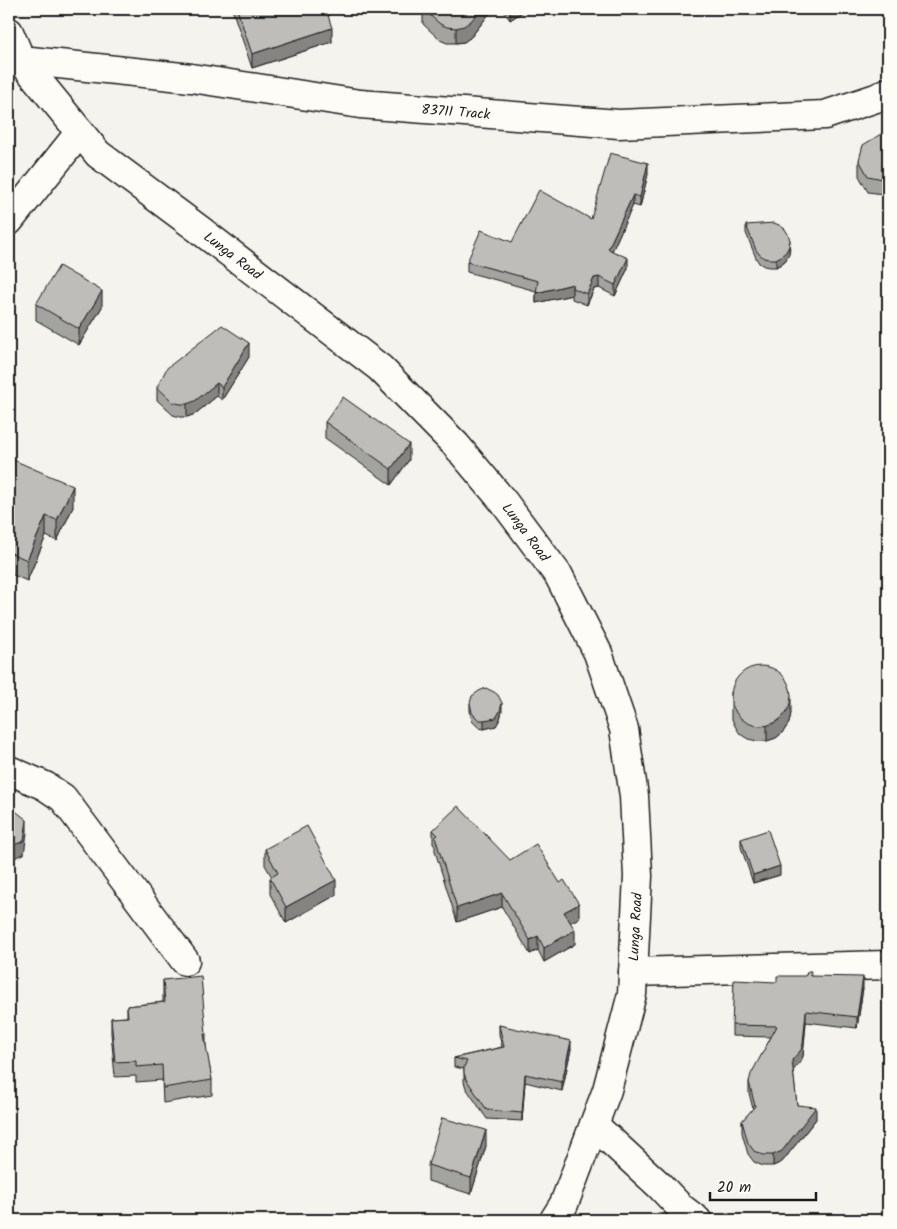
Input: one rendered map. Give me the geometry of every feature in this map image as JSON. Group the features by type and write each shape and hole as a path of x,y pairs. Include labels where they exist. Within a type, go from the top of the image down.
{"street":[{"name":"Lunga Road","path":"9,32 15,60 98,154 380,368 456,444 503,501 559,576 598,653 624,729 634,796 638,876 632,994 607,1090 564,1204 554,1220"},
{"name":"83711 Track","path":"15,60 191,78 360,104 620,124 825,116 888,92"},
{"path":"9,222 80,132"},
{"path":"9,770 45,786 63,798 185,961"},
{"path":"633,972 888,965"},
{"path":"594,1125 680,1207 697,1220"}],"building":[{"path":"237,9 326,9 332,28 252,54"},
{"path":"423,9 481,9 471,21 464,26 456,28 440,24"},
{"path":"881,134 888,136 888,176 883,179 868,176 859,160 863,145"},
{"path":"610,153 648,163 640,197 633,195 608,249 628,258 615,285 599,277 594,278 587,294 572,288 573,284 536,293 538,281 467,262 481,230 512,242 539,190 591,219"},
{"path":"774,223 785,229 790,240 789,246 786,252 776,259 764,258 756,250 746,225"},
{"path":"59,266 102,291 79,329 36,304"},
{"path":"222,325 249,343 222,387 217,383 195,401 187,404 173,402 157,387 167,368"},
{"path":"343,397 409,444 391,469 325,422"},
{"path":"9,458 73,486 57,520 46,516 27,560 9,552"},
{"path":"761,666 778,671 786,679 791,696 786,713 778,721 761,726 744,721 736,713 731,696 736,679 744,671"},
{"path":"486,688 498,695 502,703 496,718 479,720 472,713 470,703 472,696"},
{"path":"9,806 27,820 24,841 9,847"},
{"path":"458,806 510,860 536,844 560,883 564,880 579,904 564,912 575,930 544,948 538,936 530,940 502,893 457,908 435,837 438,835 433,830"},
{"path":"307,826 336,880 286,907 270,878 278,873 265,849"},
{"path":"768,830 780,866 753,875 741,839"},
{"path":"808,971 811,971 810,976 863,977 857,1017 806,1011 803,1044 801,1050 792,1060 797,1105 816,1107 782,1151 773,1155 763,1155 754,1151 748,1143 742,1121 755,1106 749,1082 751,1074 777,1026 732,1025 734,980 777,982 777,976 805,976"},
{"path":"201,976 206,1034 204,1034 212,1080 163,1088 162,1065 136,1067 136,1061 115,1062 111,1018 128,1017 127,1006 165,1002 163,980"},
{"path":"499,1025 571,1041 562,1082 525,1074 522,1113 487,1110 466,1079 464,1067 467,1061 454,1058 504,1047"},
{"path":"442,1118 486,1130 471,1178 428,1165"}]}
